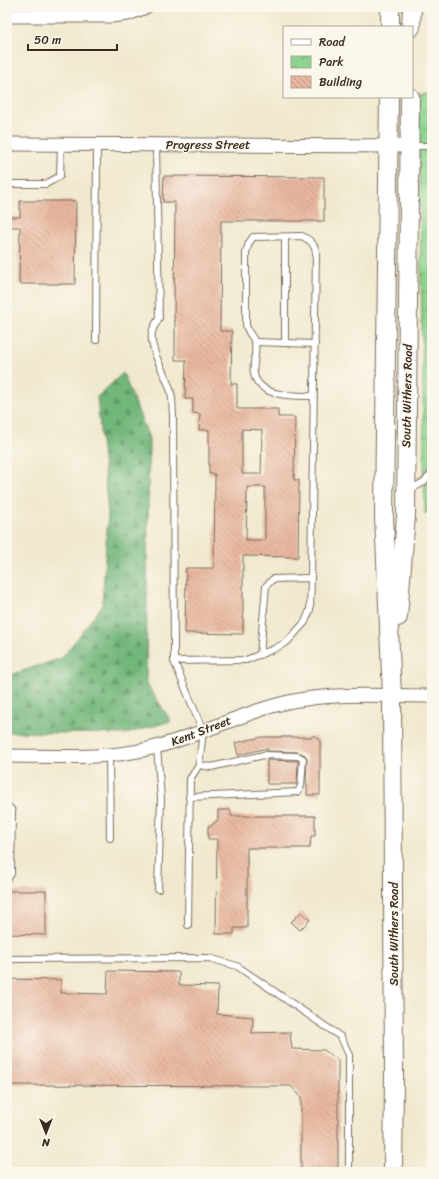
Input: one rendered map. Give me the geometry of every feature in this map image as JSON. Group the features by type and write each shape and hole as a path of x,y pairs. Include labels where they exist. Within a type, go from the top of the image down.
{"main road":[{"path":"390,7 390,26"},
{"path":"411,26 412,7"},
{"name":"South Withers Road","path":"389,98 384,516 392,696 394,1077 392,1172"},
{"name":"South Withers Road","path":"392,696 406,515 410,98"}],"street":[{"path":"7,16 111,16 128,14 146,7"},
{"name":"Progress Street","path":"7,144 410,146"},
{"name":"Kent Street","path":"7,756 96,756 129,753 182,740 229,720 260,709 292,701 326,697 432,696"}],"lane":[{"path":"7,184 46,184 60,176 61,145"},
{"path":"96,340 97,145"},
{"path":"156,145 158,318 152,333 152,343 171,392 174,661 203,731 198,765 190,779 188,925"},
{"path":"410,146 432,146"},
{"path":"174,661 246,660 260,655 287,642 305,622 310,610 315,344 316,249 308,239 302,236 253,237 246,252 246,324 247,331 255,342 254,374 259,383 271,392 281,395 314,396"},
{"path":"285,237 285,343"},
{"path":"255,342 315,344"},
{"path":"406,492 424,482 432,473"},
{"path":"260,655 266,586 273,579 311,578"},
{"path":"158,747 161,799 158,889"},
{"path":"109,755 110,838"},
{"path":"189,797 298,792 302,786 303,759 298,756 264,755 211,767 198,765"},
{"path":"7,807 9,807 12,811 11,874 7,879"},
{"path":"7,959 209,958 236,966 342,1038 349,1055 349,1172"}],"green space":[{"path":"432,91 432,508 425,514 418,94"},
{"path":"123,373 149,438 146,683 171,721 126,734 7,732 7,676 62,658 102,606 108,514 97,397"}],"building":[{"path":"164,176 324,177 324,221 221,221 220,331 232,331 231,384 237,384 237,409 278,409 278,417 295,417 294,480 299,480 298,557 243,556 243,634 185,633 186,568 214,568 215,474 209,474 209,430 199,430 200,414 193,413 193,399 185,399 186,360 175,360 175,202 163,202","holes":["242,429 262,430 261,474 242,474","247,487 265,487 265,540 246,540"]},
{"path":"20,201 76,201 75,284 19,284 20,227 7,227 7,217 20,217"},
{"path":"314,735 320,741 320,795 307,795 307,759 305,755 298,752 267,751 267,748 238,755 235,743 262,737 312,737"},
{"path":"267,760 298,761 297,784 267,784"},
{"path":"218,810 231,810 231,816 315,816 315,836 311,836 310,848 247,848 247,928 234,928 234,934 216,934 217,839 208,839 208,826 211,826 218,820"},
{"path":"7,891 46,891 46,935 7,934"},
{"path":"301,912 310,920 300,930 291,922"},
{"path":"108,971 179,972 179,985 218,986 217,1014 253,1017 252,1033 290,1032 292,1049 324,1050 338,1060 338,1172 301,1172 301,1097 291,1086 7,1085 7,979 61,980 61,993 107,994"}]}
